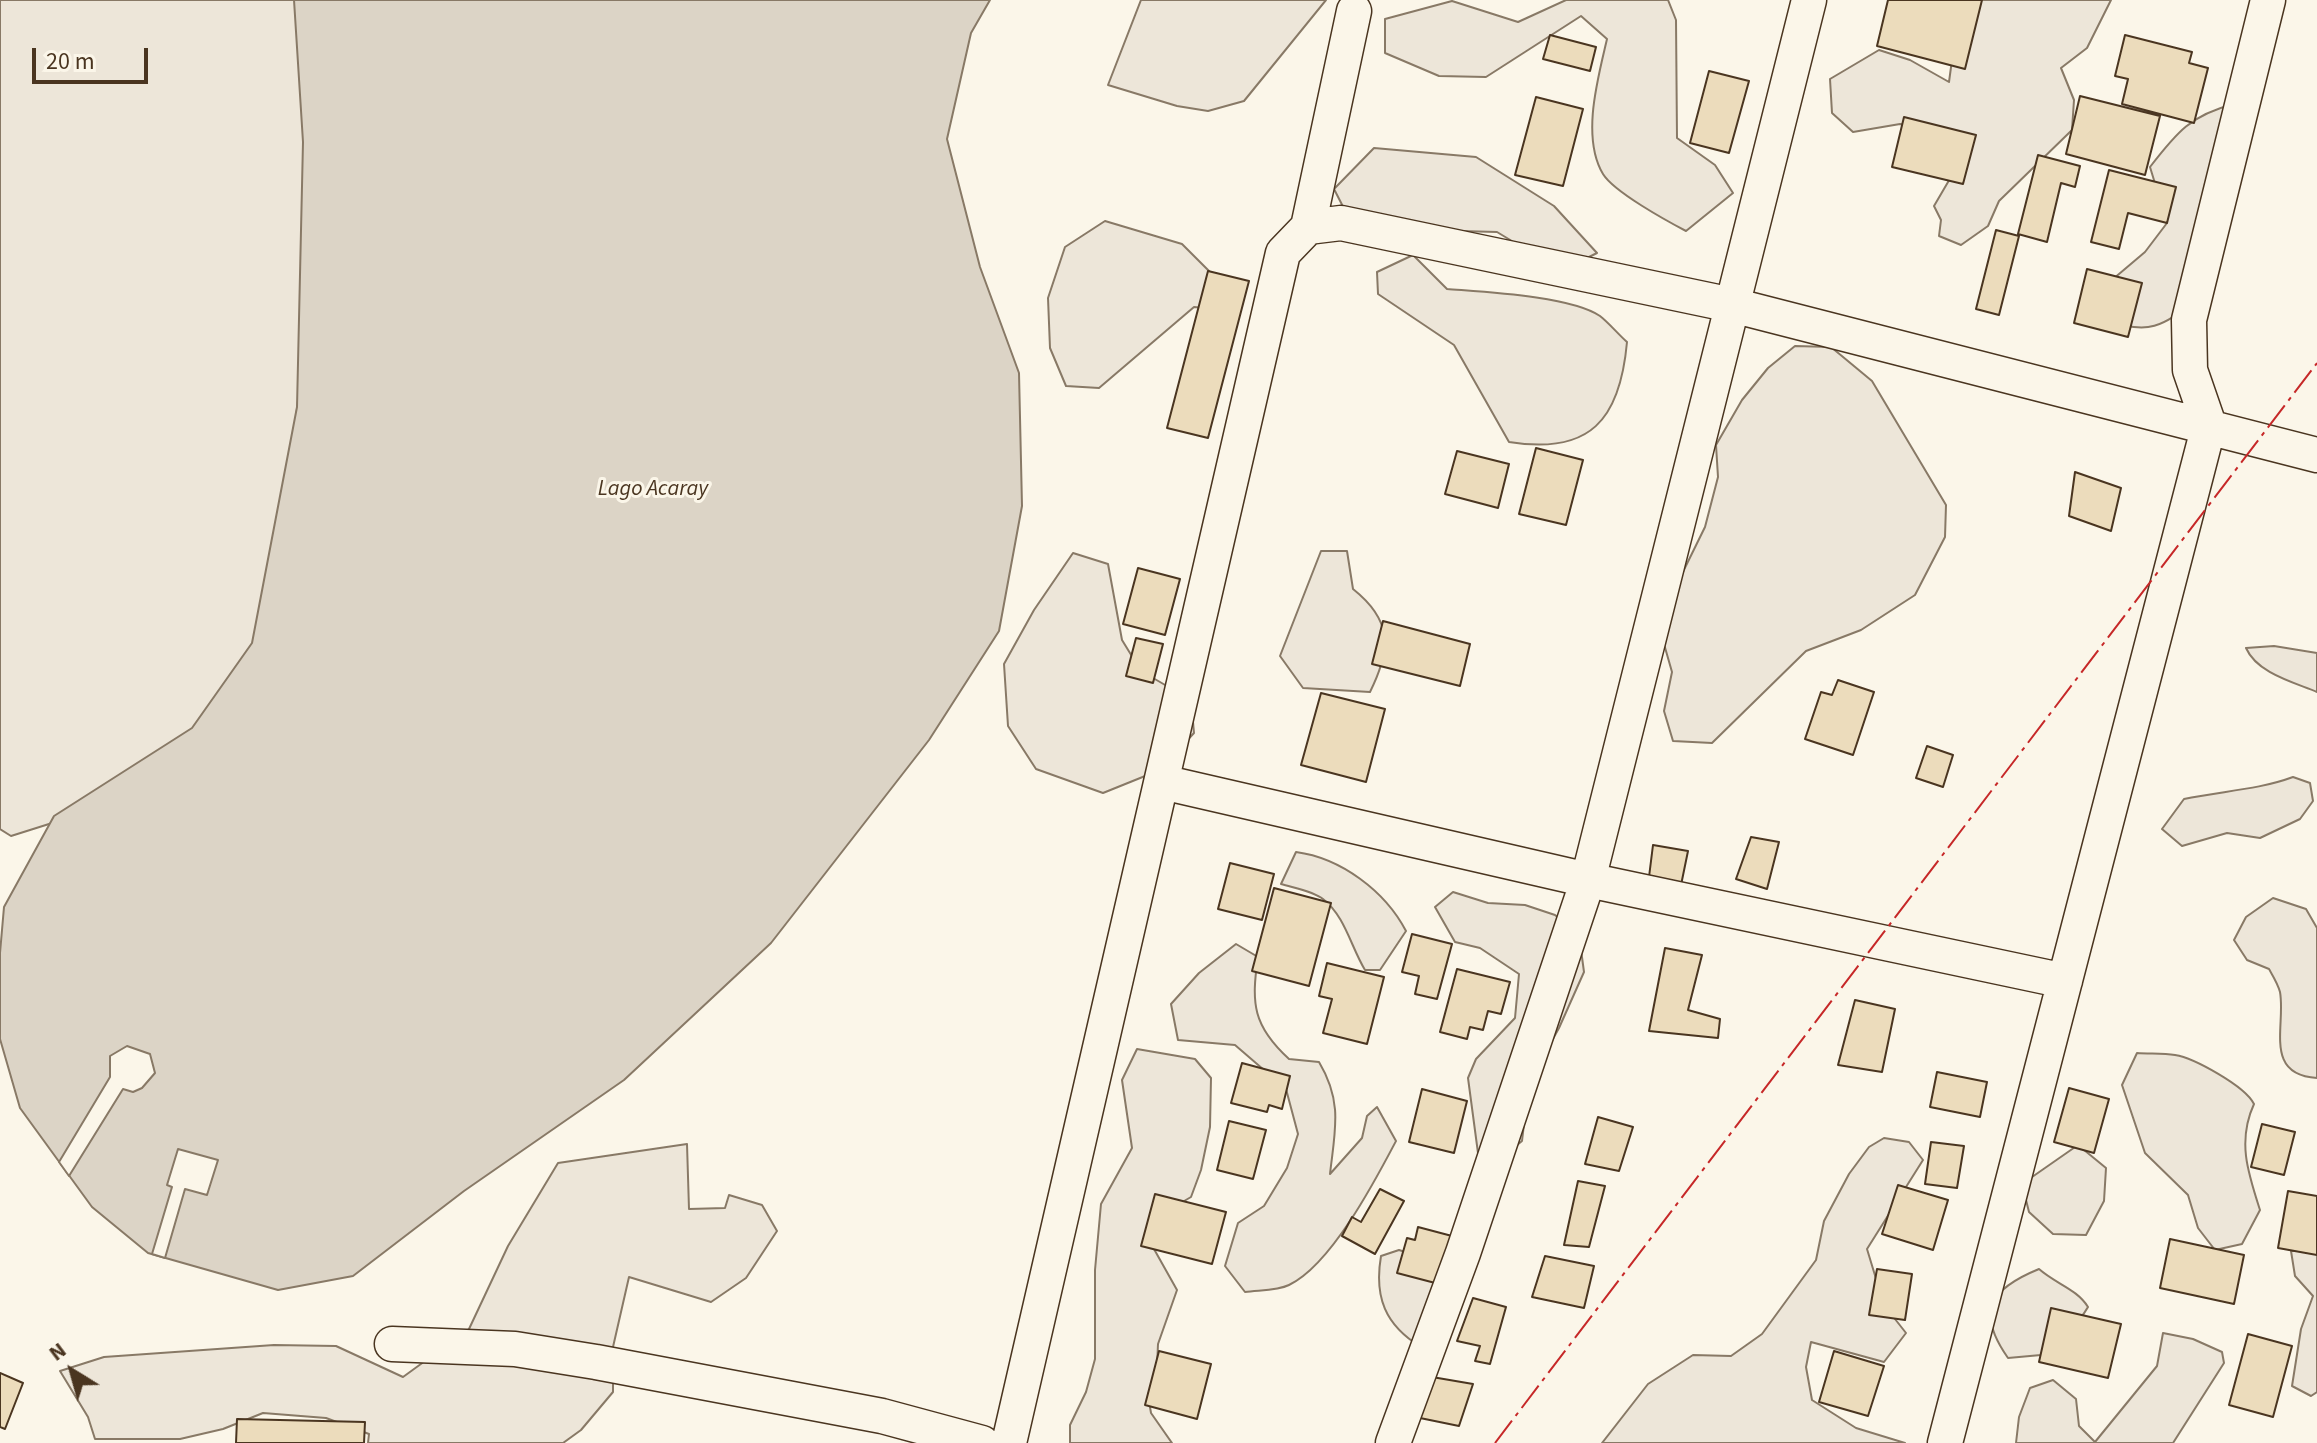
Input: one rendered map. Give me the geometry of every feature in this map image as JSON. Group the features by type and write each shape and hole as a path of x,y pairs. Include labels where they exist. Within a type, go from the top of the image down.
{"street":[{"path":"1393,1443 1463,1253 1588,880 1809,0"},
{"path":"1945,1443 2209,425 2190,370 2189,320 2268,0"},
{"path":"1009,1443 1283,253 1308,227 1354,11"},
{"path":"1308,227 1341,223 1732,305 2317,455"},
{"path":"1162,782 1588,880 2065,981"},
{"path":"392,1344 515,1349 596,1362 882,1416 982,1443"}],"shaded area":[{"path":"0,0 343,0 345,14 266,664 106,806 11,836 0,829"},
{"path":"1141,0 1326,0 1244,101 1208,111 1177,106 1108,85"},
{"path":"1566,0 1668,0 1676,20 1677,138 1715,165 1733,193 1686,231 1629,197 1603,174 1596,159 1592,125 1607,39 1581,16 1486,77 1439,76 1385,53 1385,19 1452,1 1518,22"},
{"path":"1946,0 2111,0 2087,48 2061,68 2074,100 2072,130 1999,201 1988,226 1961,245 1939,236 1941,220 1934,206 1965,153 1943,129 1900,124 1853,132 1832,113 1830,79 1879,50 1910,60 1949,82 1954,45"},
{"path":"2234,104 2197,300 2155,326 2134,327 2107,320 2106,285 2145,252 2167,223 2150,167 2186,126 2219,108"},
{"path":"1374,148 1476,157 1554,206 1597,253 1579,262 1535,255 1497,232 1460,231 1409,238 1357,234 1334,189"},
{"path":"1105,221 1182,244 1210,272 1204,308 1194,307 1099,388 1066,386 1050,348 1048,298 1065,247"},
{"path":"1413,255 1447,289 1548,299 1586,309 1607,322 1627,342 1617,392 1596,426 1580,437 1561,443 1537,445 1509,442 1454,345 1378,294 1377,272"},
{"path":"1795,346 1831,347 1872,381 1946,505 1945,537 1915,595 1861,630 1806,651 1712,743 1673,741 1664,711 1672,672 1660,630 1677,584 1705,527 1718,477 1716,445 1742,400 1768,368"},
{"path":"1321,551 1347,551 1353,589 1375,612 1381,624 1385,648 1370,692 1303,688 1280,656"},
{"path":"1073,553 1108,564 1122,640 1141,671 1191,700 1194,733 1160,770 1103,793 1036,769 1008,726 1004,664 1034,610"},
{"path":"2274,646 2317,653 2317,692 2267,670 2251,657 2246,648"},
{"path":"2293,777 2310,783 2313,801 2300,819 2260,838 2227,833 2182,846 2162,829 2184,799 2253,788"},
{"path":"1296,852 1313,855 1345,869 1374,890 1397,916 1406,931 1380,970 1365,970 1337,914 1323,899 1281,884"},
{"path":"1453,892 1488,903 1525,905 1555,915 1579,935 1584,972 1559,1028 1529,1082 1522,1141 1494,1164 1478,1153 1468,1078 1476,1059 1515,1018 1519,974 1480,948 1455,942 1435,907"},
{"path":"2273,898 2306,909 2317,928 2317,1078 2300,1075 2289,1068 2280,1046 2278,986 2269,969 2247,960 2234,940 2246,917"},
{"path":"1236,944 1258,957 1255,1001 1268,1036 1289,1059 1319,1062 1327,1076 1335,1116 1330,1174 1362,1138 1367,1116 1377,1107 1396,1141 1336,1241 1305,1275 1284,1287 1245,1292 1225,1266 1238,1223 1264,1206 1287,1168 1298,1134 1286,1089 1235,1045 1178,1040 1171,1004 1199,973"},
{"path":"1137,1049 1195,1059 1211,1078 1210,1127 1201,1170 1191,1197 1160,1215 1145,1233 1177,1290 1158,1344 1157,1367 1148,1395 1151,1413 1172,1443 1070,1443 1070,1425 1086,1392 1095,1359 1095,1270 1101,1204 1132,1148 1122,1080"},
{"path":"2137,1053 2175,1055 2194,1061 2230,1081 2254,1104 2245,1144 2248,1170 2260,1210 2242,1244 2215,1250 2198,1228 2188,1195 2145,1153 2122,1085"},
{"path":"1884,1138 1909,1142 1923,1160 1867,1249 1884,1305 1906,1333 1884,1362 1811,1342 1806,1367 1812,1400 1856,1428 1905,1443 1602,1443 1648,1384 1693,1355 1731,1356 1762,1334 1816,1260 1824,1221 1849,1174 1869,1147"},
{"path":"687,1144 689,1209 725,1208 729,1195 762,1205 777,1231 746,1278 711,1302 629,1277 613,1347 613,1392 581,1430 563,1443 368,1443 369,1434 326,1418 263,1413 223,1429 180,1439 95,1439 88,1417 60,1371 104,1357 274,1345 336,1346 403,1377 469,1329 508,1246 558,1163"},
{"path":"2078,1145 2106,1168 2104,1201 2086,1235 2053,1234 2029,1212 2022,1184"},
{"path":"1399,1250 1446,1265 1421,1347 1391,1319 1381,1297 1381,1256"},
{"path":"2291,1251 2317,1251 2317,1392 2311,1396 2292,1386 2301,1329 2313,1296 2295,1276"},
{"path":"2039,1269 2078,1296 2088,1307 2041,1355 2008,1358 1992,1327 1990,1314 1993,1303 2009,1285"},
{"path":"2163,1333 2193,1339 2222,1352 2224,1363 2173,1443 2016,1443 2019,1417 2030,1388 2053,1380 2076,1399 2079,1426 2095,1442 2157,1366"}],"water":[{"name":"Lago Acaray","path":"294,0 990,0 971,33 947,139 980,267 1019,373 1022,506 999,631 929,740 771,943 624,1080 464,1191 353,1276 278,1290 148,1253 92,1207 20,1108 0,1039 0,953 4,907 54,816 192,728 252,643 297,407 303,142"}],"pier":[{"path":"127,1046 150,1054 155,1073 142,1088 133,1092 123,1089 69,1176 59,1162 110,1077 110,1056"},
{"path":"178,1149 218,1160 207,1195 185,1189 165,1258 152,1254 172,1187 167,1185"}],"building":[{"path":"1888,0 1982,0 1965,69 1877,46"},
{"path":"1550,35 1596,47 1590,71 1543,59"},
{"path":"2125,35 2192,52 2189,63 2208,68 2194,123 2122,104 2128,79 2115,76"},
{"path":"1709,71 1749,81 1729,153 1690,143"},
{"path":"2080,96 2160,116 2145,175 2066,154"},
{"path":"1536,97 1583,109 1563,186 1515,175"},
{"path":"1904,117 1976,135 1963,184 1892,167"},
{"path":"2038,155 2080,166 2075,187 2061,183 2047,242 2018,234"},
{"path":"2109,170 2176,187 2167,223 2128,213 2119,249 2091,242"},
{"path":"1996,230 2019,236 1999,315 1976,309"},
{"path":"2087,269 2142,283 2128,337 2074,323"},
{"path":"1208,271 1249,281 1208,438 1167,428"},
{"path":"1536,448 1583,460 1566,525 1519,514"},
{"path":"1457,451 1509,464 1498,508 1445,494"},
{"path":"2075,472 2121,488 2111,531 2069,516"},
{"path":"1138,568 1180,579 1165,635 1123,624"},
{"path":"1383,621 1470,644 1460,686 1372,664"},
{"path":"1136,638 1163,644 1153,683 1126,676"},
{"path":"1838,680 1874,692 1853,755 1805,739 1821,692 1832,695"},
{"path":"1321,693 1385,709 1366,782 1301,765"},
{"path":"1927,746 1953,755 1943,787 1916,778"},
{"path":"1751,837 1779,842 1767,889 1736,879"},
{"path":"1653,845 1688,851 1680,890 1648,885"},
{"path":"1230,863 1274,874 1262,920 1218,909"},
{"path":"1274,888 1331,903 1309,986 1252,971"},
{"path":"1412,934 1452,944 1437,999 1415,994 1419,976 1402,972"},
{"path":"1665,948 1702,955 1688,1010 1720,1019 1718,1038 1649,1031"},
{"path":"1327,963 1384,977 1367,1044 1323,1033 1332,999 1319,996"},
{"path":"1457,969 1510,982 1501,1014 1488,1011 1483,1030 1470,1027 1467,1039 1440,1032"},
{"path":"1855,1000 1895,1009 1882,1072 1838,1065"},
{"path":"1242,1063 1290,1076 1282,1109 1269,1105 1267,1112 1231,1103"},
{"path":"1937,1072 1987,1082 1980,1117 1930,1107"},
{"path":"2069,1088 2109,1099 2094,1153 2054,1142"},
{"path":"1422,1089 1467,1101 1454,1153 1409,1142"},
{"path":"1598,1117 1633,1127 1619,1171 1585,1164"},
{"path":"1229,1121 1266,1130 1253,1179 1217,1170"},
{"path":"2262,1124 2295,1132 2284,1175 2251,1167"},
{"path":"1931,1142 1964,1146 1957,1188 1925,1184"},
{"path":"1578,1181 1605,1186 1589,1247 1564,1245"},
{"path":"1898,1185 1948,1200 1933,1250 1882,1234"},
{"path":"1380,1189 1404,1201 1375,1254 1342,1236 1352,1217 1361,1222"},
{"path":"2288,1191 2317,1196 2317,1255 2278,1248"},
{"path":"1155,1194 1226,1212 1212,1264 1141,1246"},
{"path":"1418,1227 1452,1236 1439,1284 1397,1273 1407,1238 1415,1240"},
{"path":"2170,1239 2244,1255 2234,1304 2160,1288"},
{"path":"1545,1256 1594,1266 1584,1308 1532,1297"},
{"path":"1877,1269 1912,1274 1905,1320 1869,1315"},
{"path":"1473,1298 1506,1307 1490,1364 1475,1361 1480,1346 1457,1341"},
{"path":"2051,1308 2121,1324 2108,1378 2039,1362"},
{"path":"2248,1334 2292,1346 2273,1417 2229,1405"},
{"path":"1159,1351 1211,1364 1197,1419 1145,1405"},
{"path":"1834,1351 1884,1366 1868,1416 1819,1402"},
{"path":"0,1373 23,1383 5,1429 0,1427"},
{"path":"1432,1377 1473,1384 1459,1426 1420,1418"},
{"path":"237,1419 365,1422 364,1443 236,1443"}],"power":[{"path":"1495,1443 2317,363"}]}
